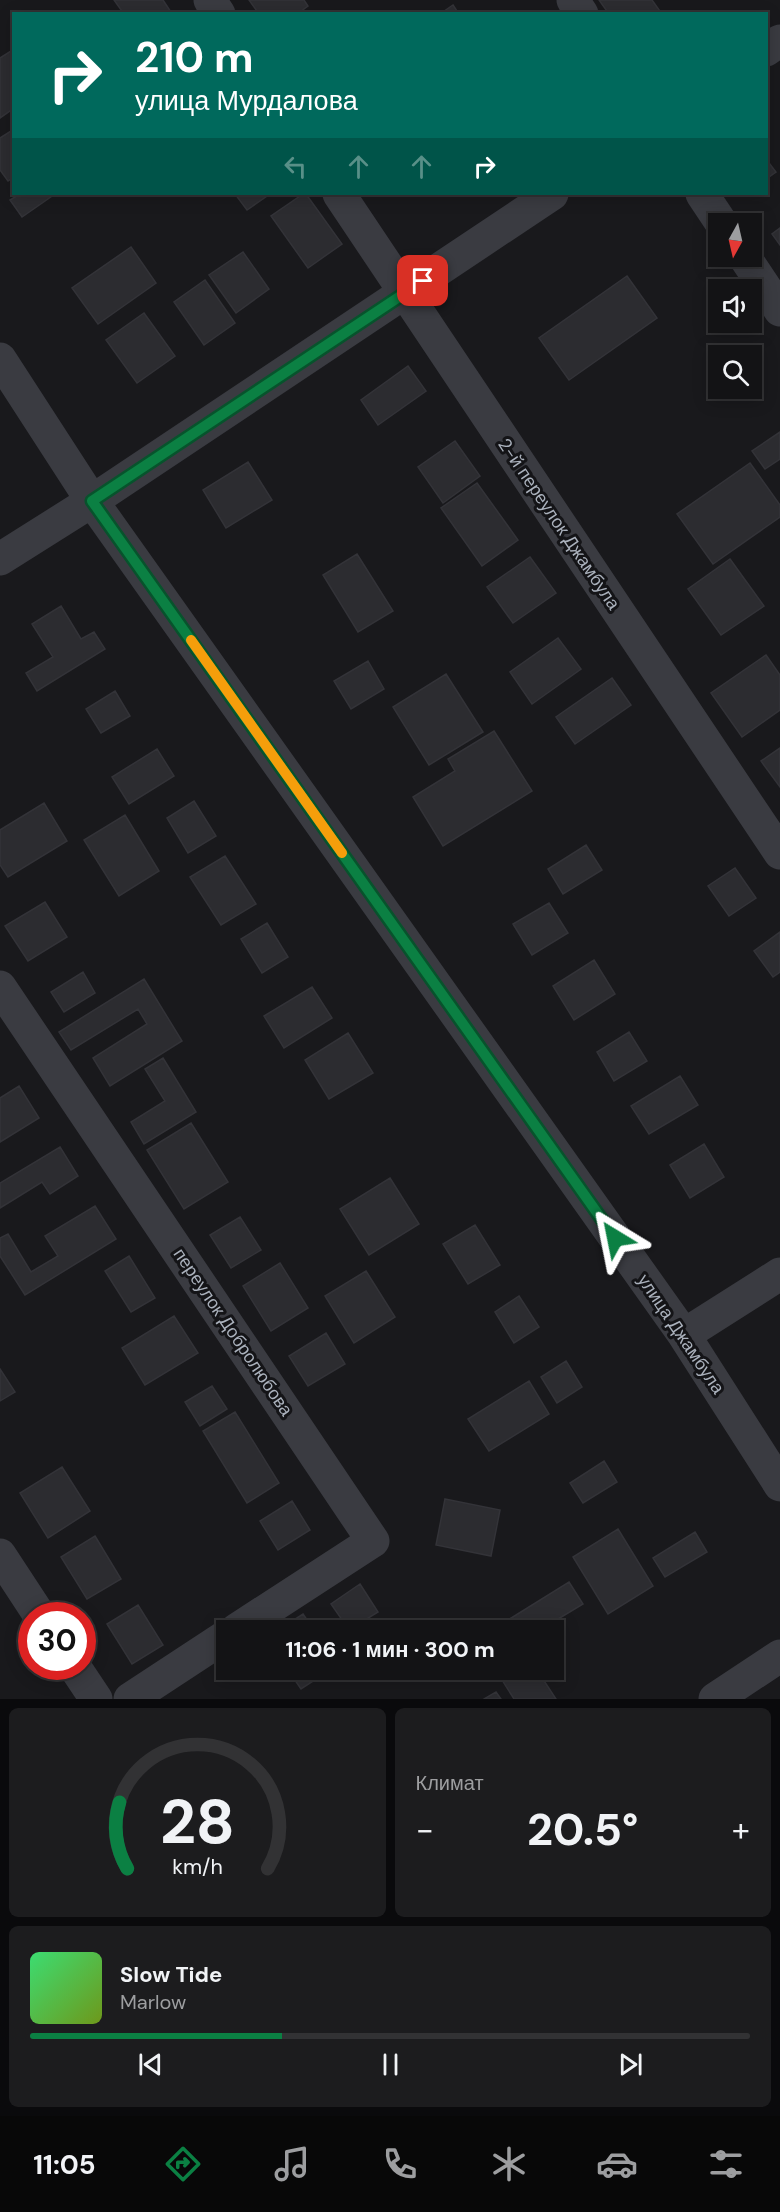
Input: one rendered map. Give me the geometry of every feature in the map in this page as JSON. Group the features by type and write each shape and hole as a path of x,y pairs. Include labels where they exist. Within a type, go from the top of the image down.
{"street":[{"name":"2-й переулок Джамбула","path":"340,195 780,853"},
{"path":"0,559 92,501 551,195"},
{"path":"703,195 715,213"},
{"path":"751,267 780,310"},
{"name":"улица Джамбула","path":"0,359 92,501 684,1335 780,1485"},
{"name":"переулок Добролюбова","path":"0,987 374,1541 252,1620"},
{"path":"684,1335 780,1274"},
{"path":"0,1555 31,1602"},
{"path":"130,1699 216,1643"},
{"path":"715,1699 780,1656"},
{"path":"83,1680 96,1699"}],"building":[{"path":"114,0 163,0 171,12 123,12"},
{"path":"249,0 304,0 308,6 300,12 258,12"},
{"path":"599,0 652,0 661,12 608,12"},
{"path":"453,5 458,12 443,12"},
{"path":"12,50 12,109 0,118 0,58"},
{"path":"12,130 12,178 8,181 0,170 0,138"},
{"path":"768,162 776,172 768,178"},
{"path":"18,195 54,195 22,217 10,200"},
{"path":"236,195 269,195 247,210"},
{"path":"302,195 307,195 342,244 308,268 271,216"},
{"path":"780,228 780,245 772,234"},
{"path":"131,247 156,283 98,324 72,288"},
{"path":"243,252 269,289 236,313 209,275"},
{"path":"627,276 657,318 569,380 539,338"},
{"path":"205,280 235,323 204,345 174,302"},
{"path":"144,313 175,356 137,383 106,340"},
{"path":"408,366 426,391 378,425 361,400"},
{"path":"780,432 780,459 765,469 752,451"},
{"path":"455,441 480,476 443,503 418,467"},
{"path":"248,462 272,500 226,528 203,490"},
{"path":"750,463 780,505 780,517 713,564 677,514"},
{"path":"477,483 518,540 482,566 441,508"},
{"path":"357,554 393,611 358,632 323,575"},
{"path":"530,557 556,593 513,623 487,587"},
{"path":"730,559 764,606 721,635 688,589"},
{"path":"61,606 81,639 94,632 105,649 37,691 26,673 53,657 32,624"},
{"path":"558,638 581,669 532,704 510,672"},
{"path":"766,655 780,675 780,710 742,737 711,693"},
{"path":"368,661 384,689 351,709 334,681"},
{"path":"446,674 483,732 429,765 393,707"},
{"path":"612,678 631,705 575,744 556,717"},
{"path":"115,691 130,716 101,733 86,709"},
{"path":"494,731 532,791 443,846 413,797 455,771 448,759"},
{"path":"780,748 780,787 761,761"},
{"path":"157,749 174,776 129,804 112,777"},
{"path":"194,801 216,836 188,853 167,818"},
{"path":"44,803 67,841 8,877 0,865 0,830"},
{"path":"125,815 159,871 119,896 84,840"},
{"path":"586,845 602,870 563,894 548,869"},
{"path":"225,856 256,904 221,925 190,877"},
{"path":"735,868 756,898 729,916 708,886"},
{"path":"45,902 67,937 28,961 5,926"},
{"path":"549,903 568,933 532,955 513,924"},
{"path":"267,923 288,957 262,973 241,939"},
{"path":"780,932 780,972 773,977 754,951"},
{"path":"594,960 615,994 574,1020 553,986"},
{"path":"83,972 95,993 64,1012 51,992"},
{"path":"144,979 182,1041 110,1086 93,1058 147,1024 138,1009 71,1050 59,1032"},
{"path":"312,987 332,1018 284,1048 264,1016"},
{"path":"629,1032 647,1061 614,1081 597,1052"},
{"path":"348,1033 373,1073 329,1099 305,1060"},
{"path":"163,1058 196,1112 144,1144 131,1122 165,1101 145,1069"},
{"path":"680,1076 698,1105 649,1134 631,1106"},
{"path":"19,1086 39,1118 0,1142 0,1098"},
{"path":"191,1123 228,1182 184,1209 147,1150"},
{"path":"704,1144 724,1177 690,1198 670,1165"},
{"path":"60,1147 78,1176 50,1194 42,1182 0,1208 0,1183"},
{"path":"390,1178 419,1224 369,1255 340,1209"},
{"path":"95,1206 116,1239 25,1295 0,1256 0,1238 8,1234 31,1272 58,1256 45,1236"},
{"path":"240,1217 261,1250 231,1268 210,1235"},
{"path":"475,1225 500,1265 468,1284 443,1244"},
{"path":"129,1256 155,1298 131,1312 105,1271"},
{"path":"280,1263 308,1308 271,1331 243,1286"},
{"path":"366,1271 395,1317 354,1343 325,1296"},
{"path":"519,1296 539,1327 514,1343 495,1312"},
{"path":"174,1316 198,1353 145,1385 122,1348"},
{"path":"326,1333 345,1364 308,1386 289,1356"},
{"path":"566,1361 582,1387 557,1403 541,1377"},
{"path":"0,1369 15,1392 0,1401"},
{"path":"529,1381 549,1414 489,1451 468,1419"},
{"path":"212,1386 227,1409 200,1426 185,1402"},
{"path":"235,1412 279,1483 247,1503 203,1431"},
{"path":"604,1461 617,1482 583,1503 570,1483"},
{"path":"62,1467 90,1511 48,1538 20,1493"},
{"path":"445,1499 500,1510 491,1556 436,1545"},
{"path":"292,1501 310,1530 278,1550 260,1521"},
{"path":"618,1529 653,1586 608,1614 573,1557"},
{"path":"695,1532 707,1552 665,1577 653,1558"},
{"path":"95,1536 121,1579 87,1599 61,1557"},
{"path":"569,1582 583,1604 557,1620 508,1620"},
{"path":"360,1584 378,1612 365,1620 342,1620 331,1604"},
{"path":"138,1605 163,1645 132,1664 107,1624"},
{"path":"303,1614 307,1620 294,1620"},
{"path":"295,1680 315,1680 301,1689"},
{"path":"502,1680 544,1680 556,1699 514,1699"},
{"path":"496,1692 501,1699 484,1699"}],"slow traffic":[{"path":"191,640 342,853"}],"route":[{"path":"423,281 92,501 615,1238"}]}
